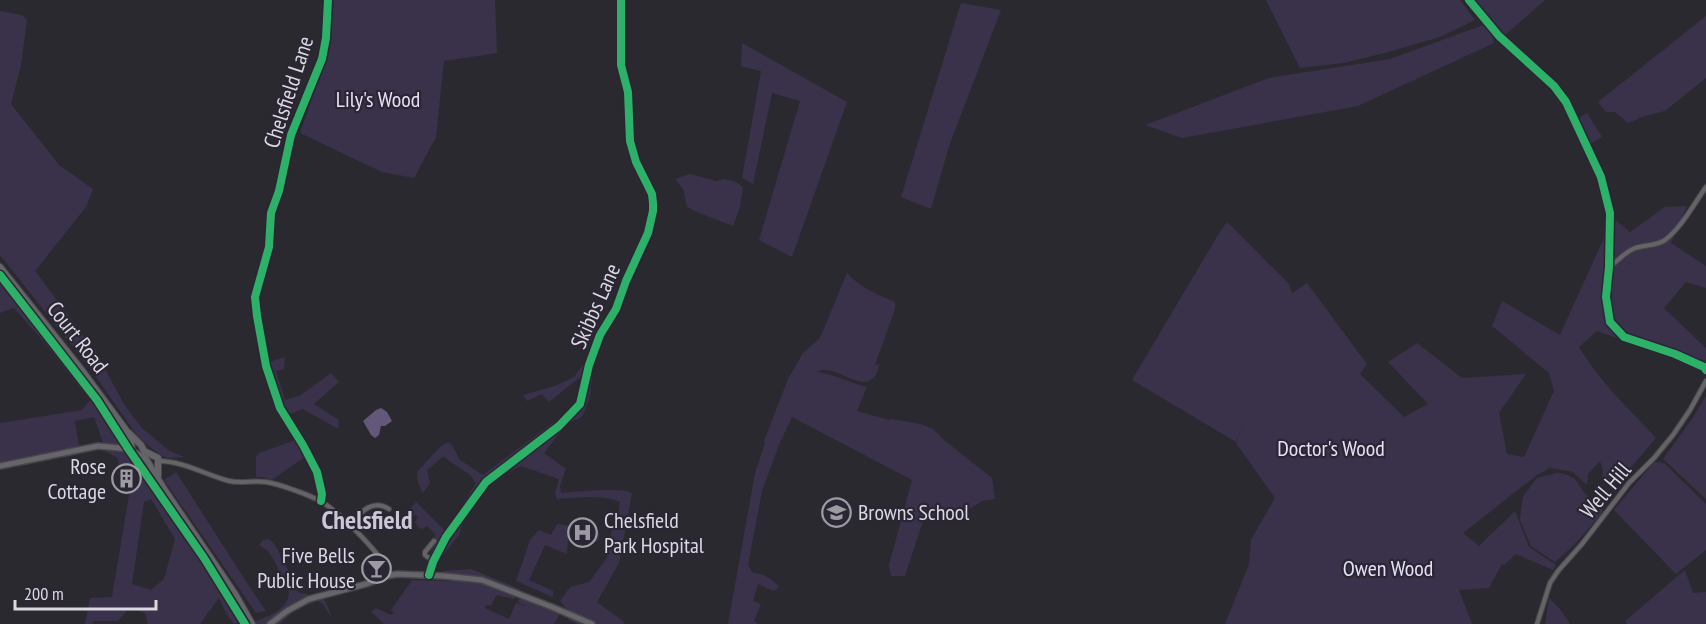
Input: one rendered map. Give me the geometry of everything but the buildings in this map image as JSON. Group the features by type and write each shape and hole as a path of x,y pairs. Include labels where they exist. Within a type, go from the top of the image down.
{"main road":[{"name":"Court Road","path":"0,267 126,430 133,449 145,458 158,477 235,594 252,624"},
{"name":"Court Road","path":"126,430 157,460"},
{"path":"133,449 134,443 140,445"},
{"path":"149,464 149,458 157,460 158,477"}],"street":[{"name":"Chelsfield Lane","path":"321,501 322,494 317,472 280,408 266,366 255,297 269,247 271,213 279,191 291,135 322,59 326,38 328,0"},
{"name":"Skibbs Lane","path":"429,575 446,537 486,482 559,426 579,404 589,364 600,335 616,309 652,222 652,194 636,162 630,141 628,92 621,65 621,0"},
{"path":"1469,0 1499,36 1554,86 1566,102 1601,177 1610,213 1606,297 1610,322 1624,337 1675,354 1706,370"},
{"path":"1609,267 1634,248 1658,244 1667,238 1706,187"},
{"name":"Well Hill","path":"1538,624 1550,583 1558,571 1629,483 1673,435 1706,381"},
{"path":"0,466 98,446 133,449"},
{"path":"157,460 182,465 231,482 272,483 321,501 349,525 377,554 390,574"},
{"path":"349,525 370,506 381,505 389,509"},
{"path":"433,562 425,555 425,552 434,541"},
{"path":"270,624 287,610 309,599 366,584 390,574 482,580 592,624"}],"green space":[{"name":"Lily's Wood","path":"330,0 495,0 497,53 444,61 436,137 414,178 382,172 300,133 328,52"},
{"path":"1266,0 1460,0 1475,20 1440,37 1385,53 1343,63 1300,68"},
{"path":"1474,0 1545,0 1505,35"},
{"path":"961,3 1001,10 949,146 931,209 901,197"},
{"path":"0,11 22,15 27,20 21,65 11,104 59,165 93,189 86,207 35,271 96,352 125,406 141,427 168,450 184,457 168,458 160,455 138,437 92,371 0,255"},
{"path":"1706,16 1706,78 1665,111 1628,123 1615,112 1606,112 1598,102"},
{"path":"1489,23 1494,43 1358,106 1182,138 1145,125 1269,78 1390,59"},
{"path":"742,43 847,102 792,257 759,240 800,101 772,93 753,184 742,178 761,71 741,66"},
{"path":"1587,113 1602,137 1590,144 1576,120"},
{"path":"690,174 716,181 725,179 743,187 740,207 733,226 687,207 683,189 676,180"},
{"path":"1687,206 1671,243 1706,266 1706,288 1686,282 1664,308 1706,348 1706,371 1597,331 1579,347 1605,383 1656,438 1619,481 1609,486 1602,479 1603,470 1600,461 1588,474 1587,485 1573,472 1550,468 1537,475 1463,533 1479,546 1515,511 1529,547 1556,565 1553,570 1516,554 1504,565 1502,564 1489,588 1459,590 1472,624 1225,624 1249,564 1251,540 1275,498 1236,443 1245,416 1236,442 1132,380 1227,222 1289,284 1292,293 1307,283 1367,364 1360,374 1404,417 1428,404 1388,362 1417,343 1462,378 1526,374 1499,413 1507,454 1524,457 1554,391 1549,373 1492,326 1502,301 1560,335 1613,218 1630,232 1665,207"},
{"path":"847,273 863,287 895,302 895,309 875,365 880,364 875,376 869,381 862,382 832,371 817,372 867,387 857,411 889,420 920,424 933,429 992,478 995,499 982,501 952,520 934,517 923,521 905,576 891,576 889,565 912,480 792,417 762,491 748,565 753,573 768,577 779,587 774,591 758,584 753,601 761,604 754,621 758,624 728,624 755,473 764,441 788,379 803,353 820,338"},
{"path":"0,276 92,394 140,470 217,582 240,622 234,624 219,598 200,624 148,624 145,613 129,608 118,621 93,621 93,624 85,624 90,598 112,597 129,495 138,476 119,468 118,458 106,452 94,417 75,421 79,447 0,464 0,423 82,410 90,400 14,308 0,313","holes":["151,499 175,539 164,579 151,590 132,584 144,502"]},
{"path":"600,353 594,365 589,400 583,415 564,427 544,453 566,469 560,486 561,493 609,490 632,493 619,563 597,602 624,622 623,624 578,624 568,620 570,613 560,601 570,587 589,582 607,558 614,517 618,517 620,502 597,497 557,499 555,493 559,479 521,466 481,485 459,535 439,560 430,557 435,534 427,526 422,529 418,527 415,522 418,516 415,515 403,529 398,523 416,502 446,532 476,483 470,475 444,456 427,470 430,483 423,493 418,483 417,472 441,446 448,442 460,460 483,475 550,425 565,417 577,401 583,382 579,378 549,402 542,394 527,401 523,395 555,386 574,377 588,358"},
{"path":"285,357 284,369 276,371 285,400 301,395 331,373 339,382 314,404 339,420 338,429 303,409 287,415 269,362"},
{"path":"1706,396 1706,499 1663,459"},
{"path":"296,440 306,456 272,480 256,477 256,457 259,453"},
{"path":"1654,462 1664,463 1706,504 1706,550 1676,574 1614,510"},
{"path":"176,472 266,611 256,613 164,480"},
{"path":"1557,473 1574,478 1588,497 1603,510 1572,547 1555,562 1531,546 1520,520 1523,496 1537,478"},
{"path":"557,524 594,529 599,533 599,540 593,543 587,541 587,535 577,535 573,544 568,538 567,554 545,545 529,580 553,591 553,597 516,581 530,540 539,530 551,535"},
{"path":"269,539 275,545 297,591 302,594 306,593 311,598 321,597 326,602 332,619 323,604 318,601 295,610 280,624 249,624 281,609 288,598 289,591 274,560 268,551 259,545 263,540"},
{"path":"471,569 520,589 514,599 497,595 491,605 485,608 509,619 516,603 527,607 518,602 520,598 560,614 554,624 384,624 371,612 376,608 391,615 394,613 391,610 412,580 450,581 444,571"},
{"path":"1685,570 1693,593 1706,592 1706,624 1627,624 1625,621"},
{"path":"1549,598 1560,609 1570,624 1545,624"}],"shaded area":[{"path":"381,408 387,412 392,421 381,426 379,435 375,438 363,421"}],"cycle path":[{"path":"321,501 322,494 317,472 280,408 266,366 255,297 269,247 271,213 279,191 291,135 322,59 326,38 328,0"},
{"path":"429,575 446,537 486,482 559,426 580,404 589,365 600,335 616,309 648,233 653,211 652,194 636,162 630,141 628,92 621,65 621,0"},
{"path":"1469,0 1499,36 1554,86 1566,102 1601,177 1610,213 1606,297 1610,322 1624,337 1675,354 1706,370"},
{"path":"0,275 97,400 204,558 245,624"}],"place":[{"name":"Rose Cottage","path":"127,479"},
{"name":"Browns School","path":"837,512"},
{"name":"Chelsfield Park Hospital","path":"583,533"},
{"name":"Five Bells Public House","path":"376,568"}],"district":[{"name":"Chelsfield","path":"367,520"}],"park label":[{"name":"Doctor's Wood","path":"1331,448"},
{"name":"Owen Wood","path":"1388,568"}]}
